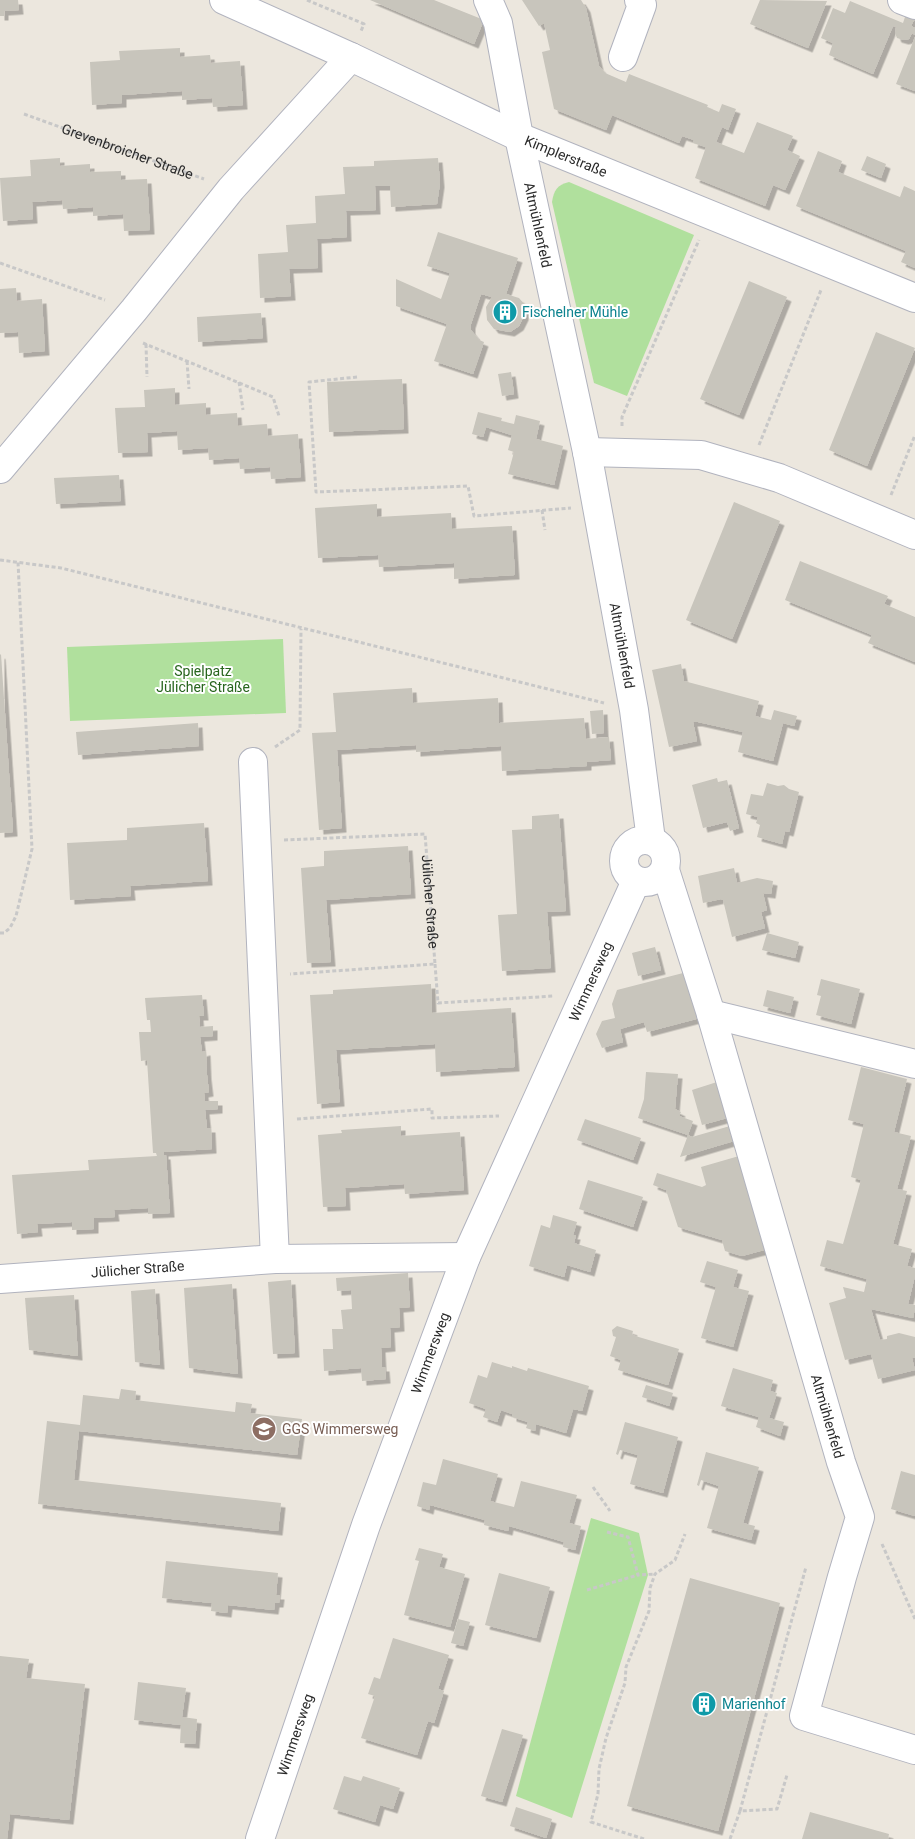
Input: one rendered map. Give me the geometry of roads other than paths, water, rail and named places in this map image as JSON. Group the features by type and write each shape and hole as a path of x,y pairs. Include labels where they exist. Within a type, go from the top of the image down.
{"street":[{"name":"Kimplerstraße","path":"224,0 351,57 519,137 915,298"},
{"name":"Altmühlenfeld","path":"488,0 498,23 519,137 587,452 634,710 651,840 660,845 665,852 667,861 664,870 711,1014 841,1462 860,1517 804,1716 910,1748"},
{"path":"623,57 642,5 639,0"},
{"path":"902,0 915,5"},
{"path":"0,469 134,310 231,189 351,57"},
{"path":"587,452 701,455 779,478 915,535"},
{"path":"253,762 275,1259"},
{"path":"651,840 644,838 637,841 625,852 623,860 625,868 628,874 644,883 651,882 659,877 664,870"},
{"name":"Wimmersweg","path":"260,1839 366,1525 466,1257 636,880"},
{"path":"711,1014 915,1064"},
{"name":"Jülicher Straße","path":"0,1278 275,1259 466,1257"}],"place":[{"name":"Fischelner Mühle","path":"505,312"},
{"name":"GGS Wimmersweg","path":"264,1429"},
{"name":"Marienhof","path":"704,1704"}],"park label":[{"name":"Spielpatz Jülicher Straße","path":"203,680"}]}
